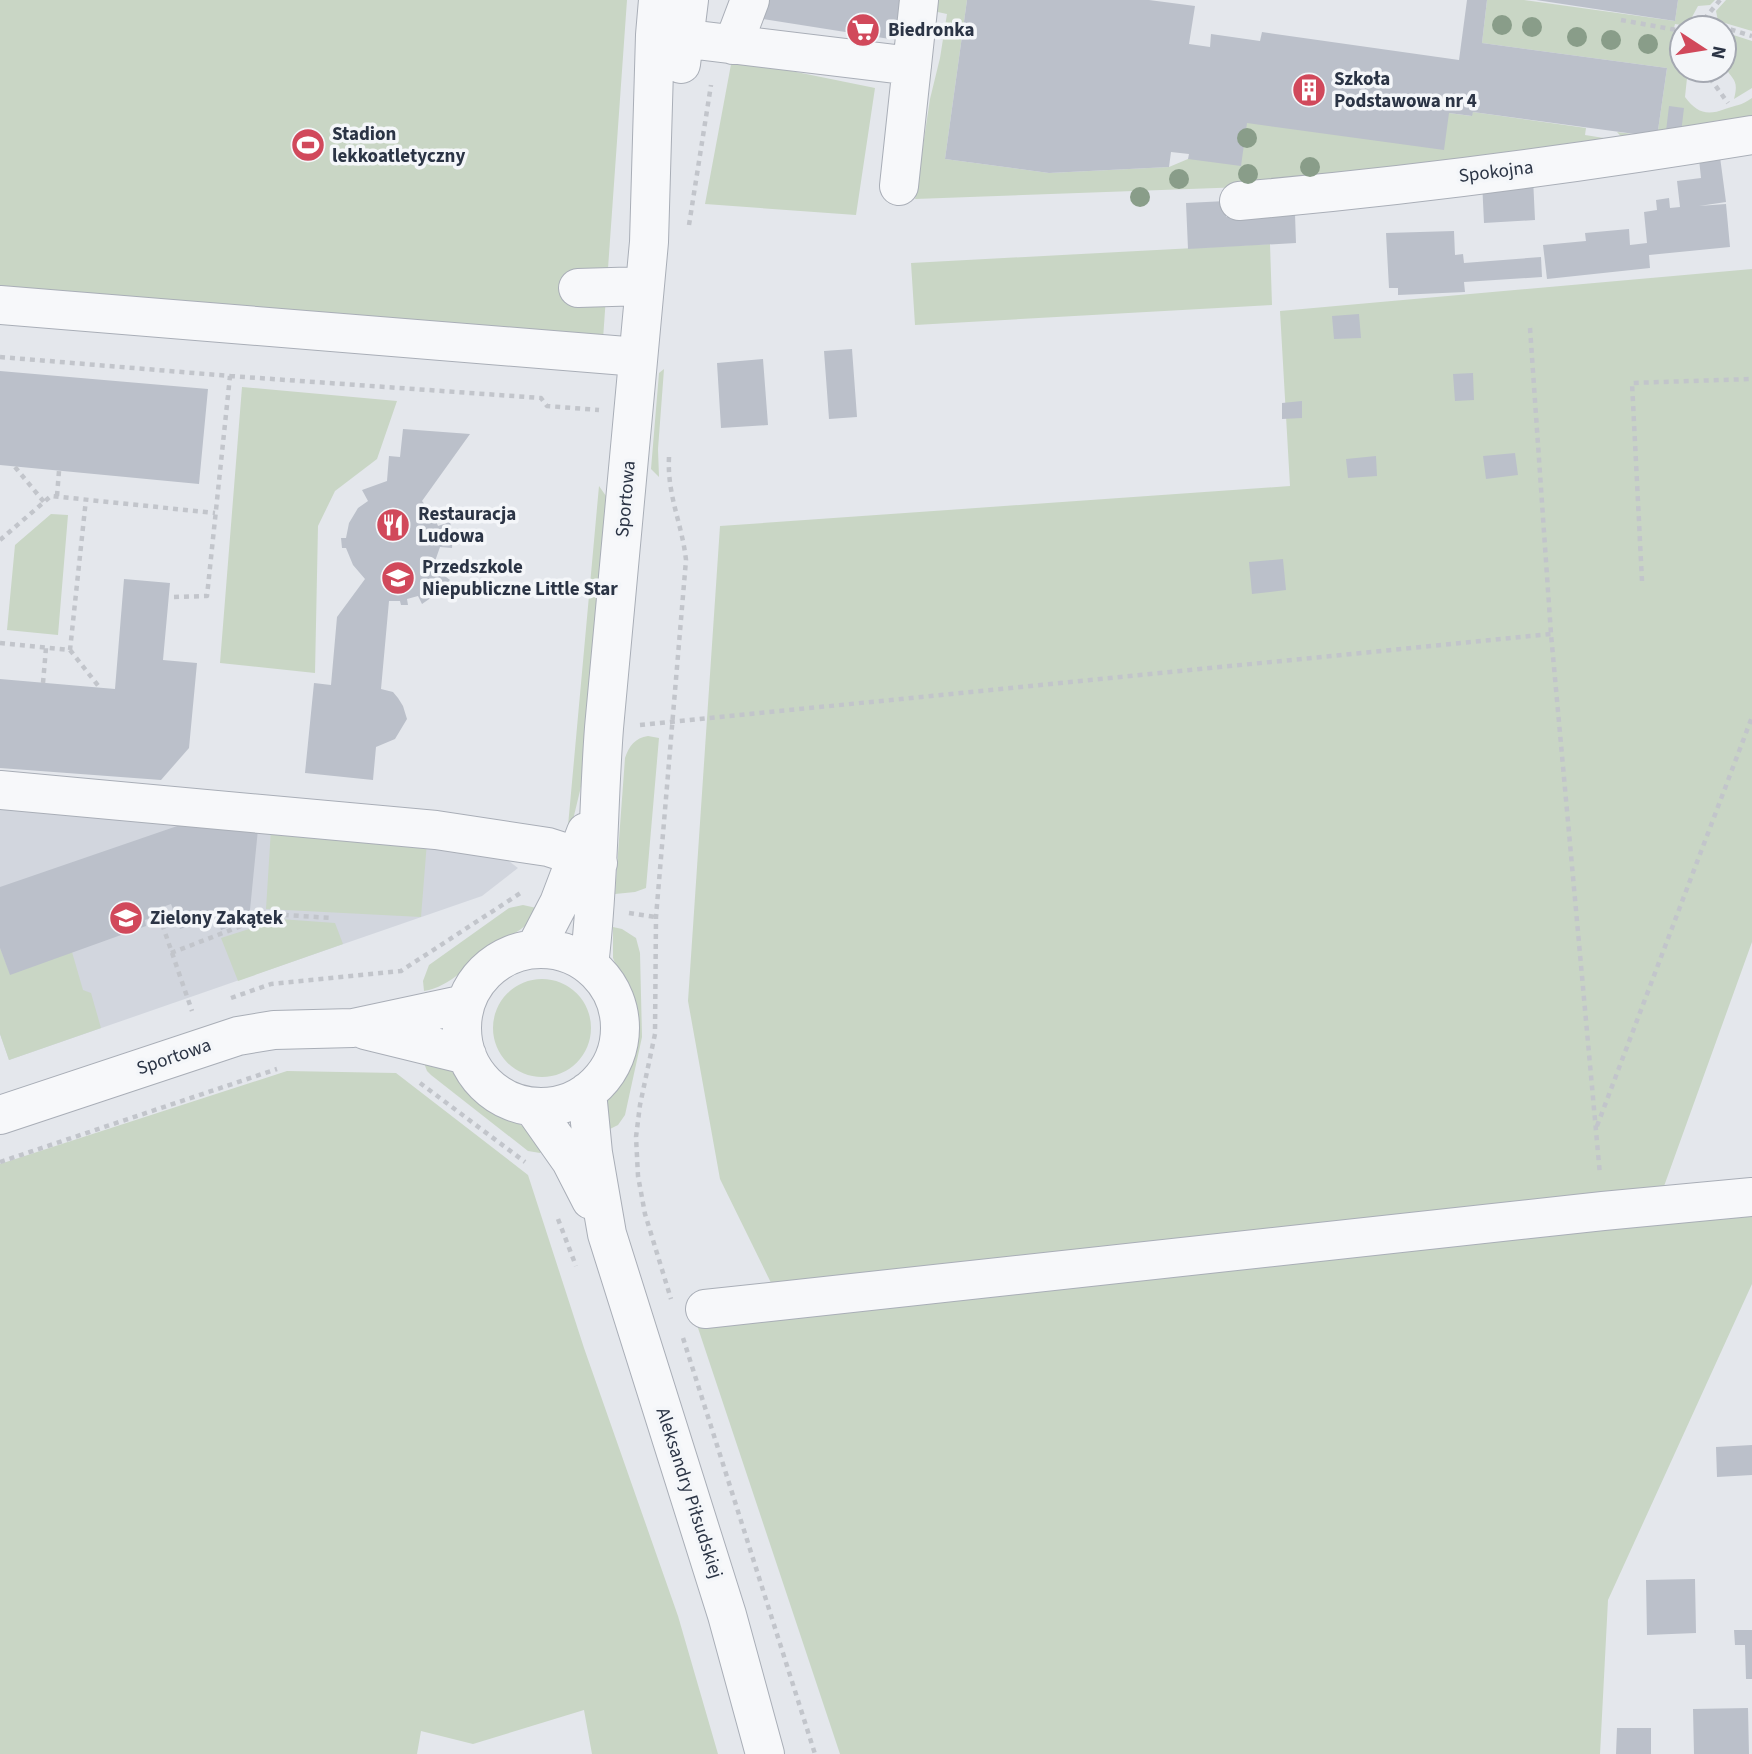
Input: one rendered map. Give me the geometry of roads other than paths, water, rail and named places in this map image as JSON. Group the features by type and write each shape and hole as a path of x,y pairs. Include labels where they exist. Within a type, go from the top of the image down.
{"street":[{"name":"Sportowa","path":"535,949 559,903 574,855 599,797 649,242 689,32 690,0"},
{"path":"689,32 750,0"},
{"path":"899,186 919,0"},
{"path":"689,32 912,66"},
{"name":"Spokojna","path":"1239,201 1382,187 1646,153 1744,118"},
{"path":"578,288 645,286"},
{"path":"0,305 638,357"},
{"path":"0,790 436,830 574,855"},
{"name":"Sportowa","path":"574,855 596,909 589,965"},
{"path":"535,949 572,955 589,965 600,975 615,1000 620,1029 614,1057 607,1070 587,1091 562,1104 533,1107 505,1098 492,1090 477,1074 467,1055 462,1021 470,991 486,970 509,955 535,949"},
{"name":"Sportowa","path":"0,1115 238,1036 274,1030 353,1028 466,1004"},
{"name":"Sportowa","path":"353,1028 467,1055"},
{"name":"Aleksandry Piłsudskiej","path":"587,1091 593,1153 607,1234 727,1615 765,1754"},
{"name":"Aleksandry Piłsudskiej","path":"533,1107 571,1161 607,1234"},
{"path":"686,1315 1603,1210 1752,1197"}],"place":[{"name":"Biedronka","path":"863,30"},
{"name":"Szkoła Podstawowa nr 4","path":"1309,90"},
{"name":"Stadion lekkoatletyczny","path":"308,145"},
{"name":"Restauracja Ludowa","path":"393,525"},
{"name":"Przedszkole Niepubliczne Little Star","path":"398,578"},
{"name":"Zielony Zakątek","path":"126,918"}]}
